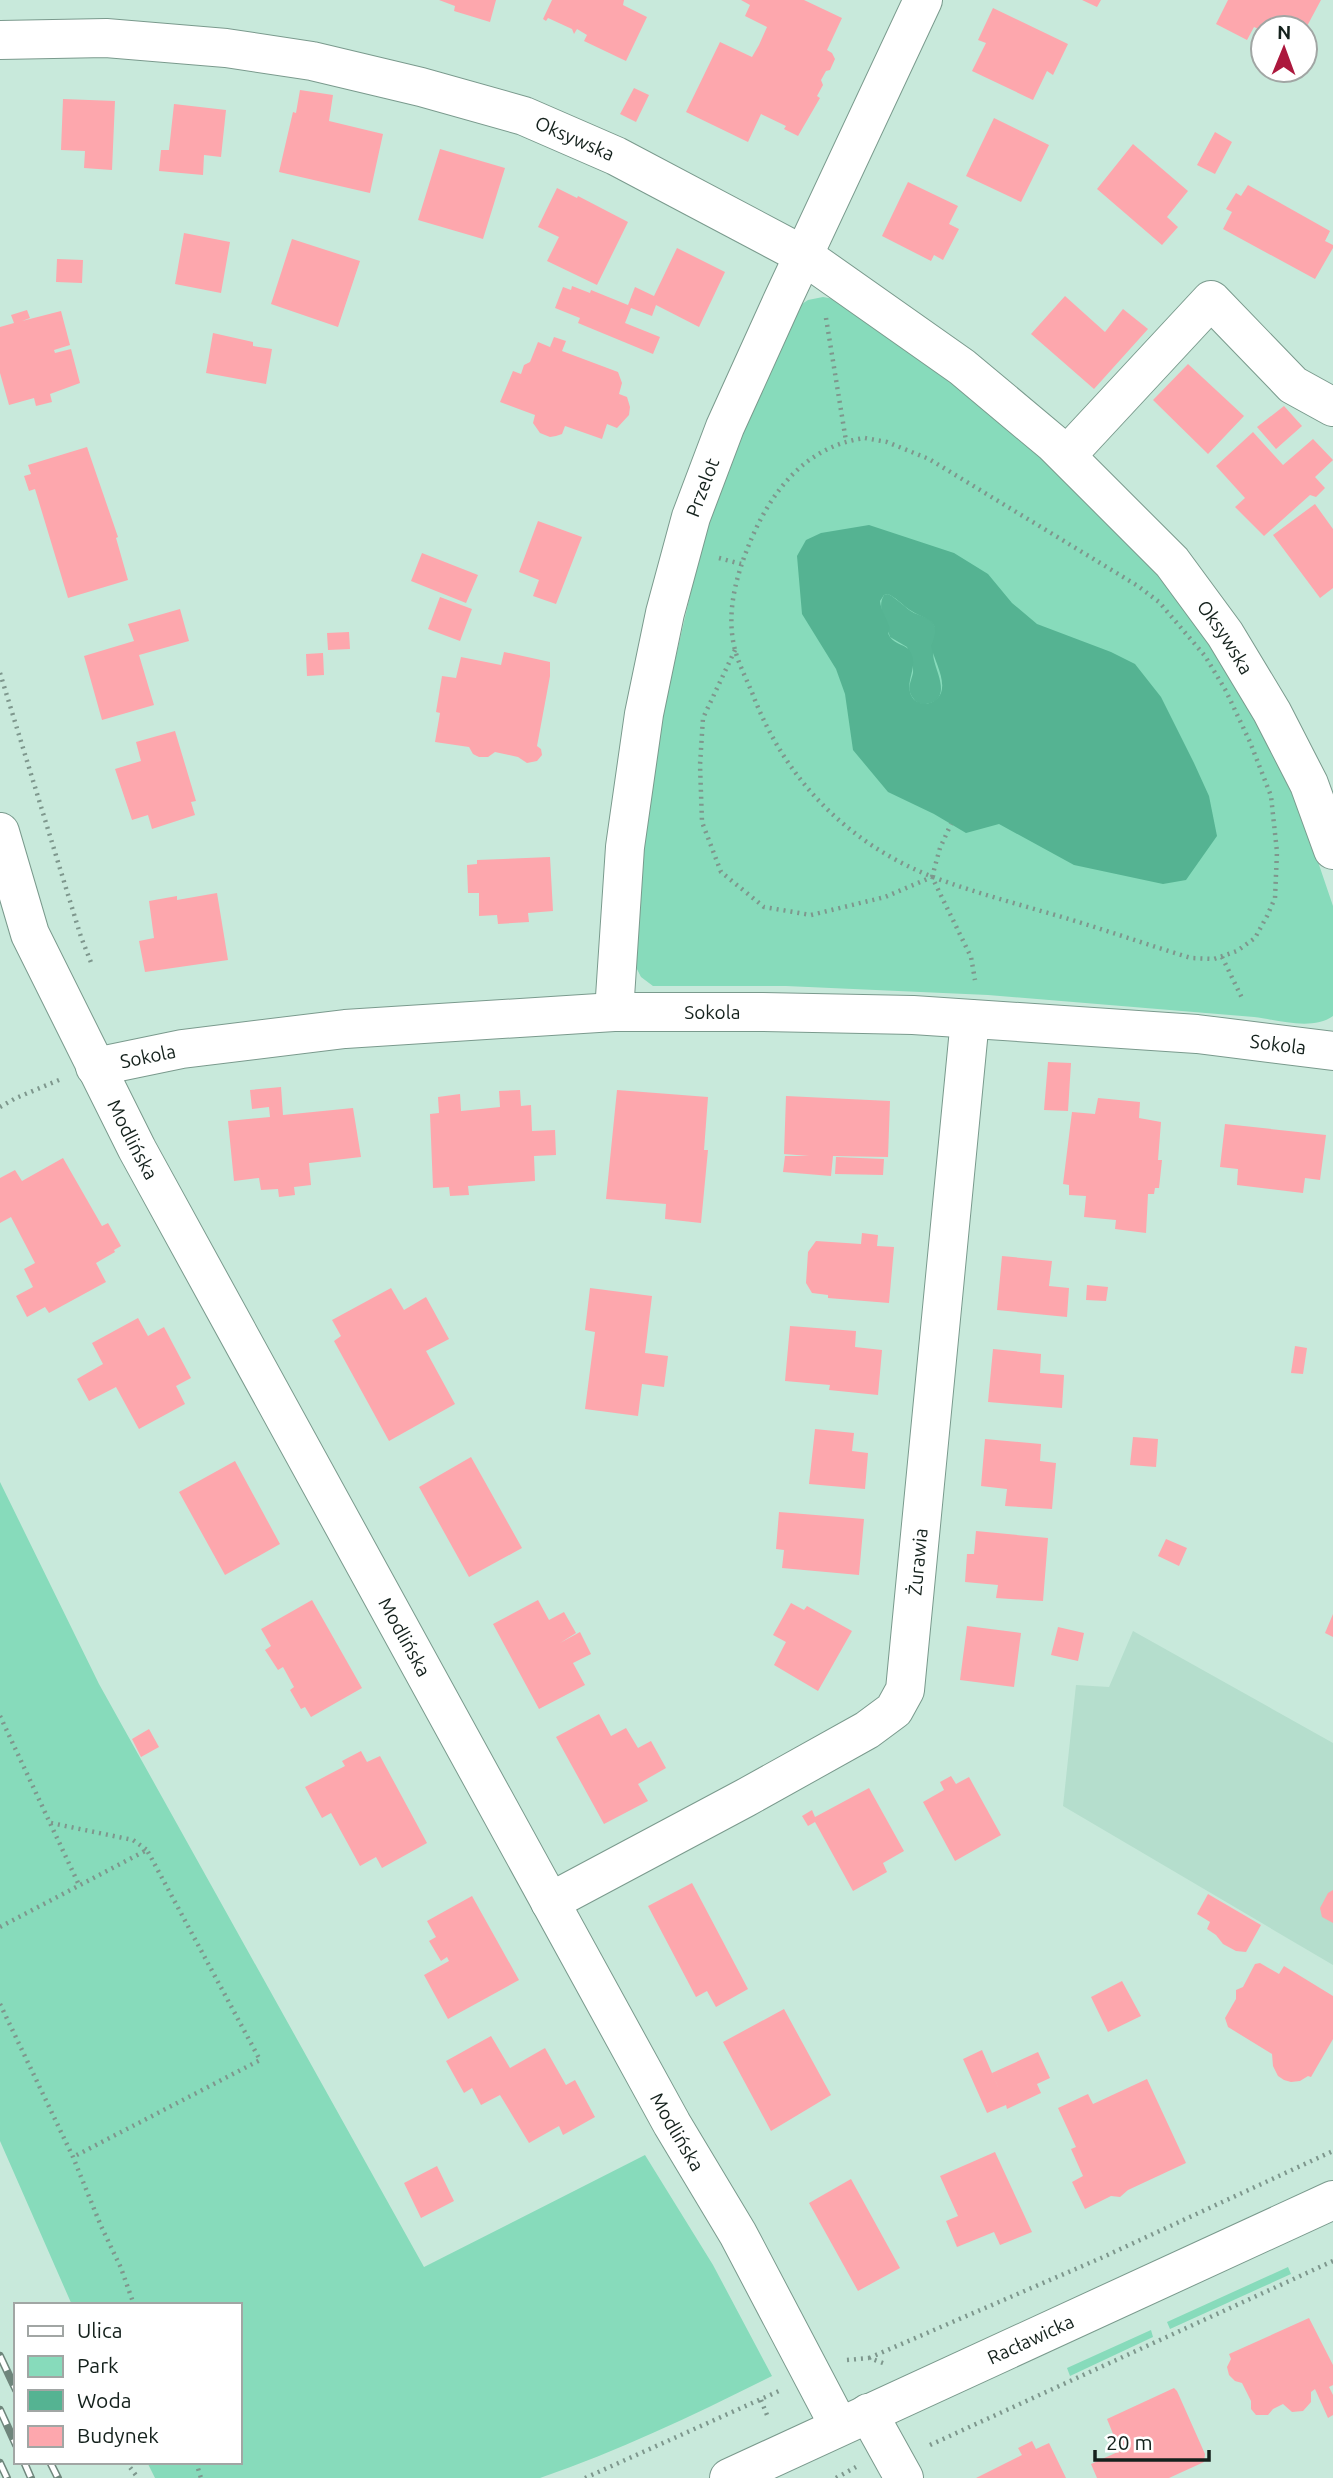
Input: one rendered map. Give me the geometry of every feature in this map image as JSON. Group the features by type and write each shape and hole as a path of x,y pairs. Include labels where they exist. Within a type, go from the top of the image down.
{"street":[{"name":"Przelot","path":"614,1012 625,847 644,714 665,613 695,504 725,427 813,263 923,0"},
{"name":"Oksywska","path":"0,40 106,38 226,48 312,61 421,87 524,116 616,156 813,263 962,368 1067,455 1172,562 1225,635 1272,712 1309,784 1333,850"},
{"path":"1067,455 1211,300 1293,385 1333,407"},
{"name":"Modlińska","path":"0,832 30,934 137,1149 550,1902 672,2124 738,2234 853,2420 904,2478"},
{"name":"Sokola","path":"95,1067 182,1049 345,1029 614,1012 913,1015 1197,1034 1333,1051"},
{"name":"Żurawia","path":"550,1902 867,1730 894,1710 905,1690 970,1019"},
{"name":"Racławicka","path":"729,2478 1333,2200"}],"path":[{"path":"813,263 823,297 846,441"},
{"path":"865,438 887,442 929,459 990,494 1138,586 1159,602 1205,656 1226,691 1271,796 1277,852 1275,898 1255,938 1237,951 1222,957 1191,958 932,877 876,846 827,810 808,791 778,749 760,714 735,649 731,600 741,564 761,515 777,490 814,455 846,441 865,438"},
{"path":"735,649 703,718 700,765 702,822 721,872 764,907 811,915 885,897 932,877"},
{"path":"0,673 80,937 94,971"},
{"path":"951,824 940,848 932,877 971,957 975,980"},
{"path":"1222,957 1245,1004"},
{"path":"0,1107 95,1067"},
{"path":"0,1716 79,1885"},
{"path":"51,1823 133,1840 147,1850 260,2060 73,2157"},
{"path":"0,1927 147,1850"},
{"path":"0,2004 73,2157 133,2303"},
{"path":"869,2358 1101,2258 1333,2151"},
{"path":"921,2444 931,2446 1333,2261"},
{"path":"585,2478 761,2400 767,2415"},
{"path":"836,2478 847,2471"}],"shaded area":[{"path":"888,594 933,623 936,637 933,655 941,686 939,697 934,702 920,704 911,695 913,670 907,647 890,637 882,611 882,600 884,595"},
{"path":"1133,1631 1333,1743 1333,1965 1063,1806 1076,1685 1109,1687"}],"green space":[{"path":"823,297 834,299 956,385 1042,456 1126,537 1184,606 1242,695 1275,756 1294,796 1314,850 1333,906 1333,1016 1305,1024 1254,1017 988,995 786,986 653,986 641,977 634,963 644,810 664,708 702,544 728,466 796,308 808,300"},
{"path":"0,1482 99,1684 424,2267 645,2155 713,2265 772,2376 658,2431 540,2478 155,2478 148,2464 242,2464 242,2303 71,2303 0,2141"},
{"path":"1288,2267 1291,2274 1170,2329 1167,2322"},
{"path":"1151,2330 1153,2337 1070,2376 1067,2368"}],"water":[{"path":"869,525 954,553 988,574 1012,603 1037,624 1135,664 1161,697 1209,796 1217,836 1186,880 1163,884 1074,865 999,824 966,833 888,792 853,750 845,694 836,669 802,614 797,556 806,540 821,533","holes":["888,594 934,625 931,646 942,688 935,701 922,704 911,695 909,685 913,659 907,648 895,642 888,634 889,626 880,601"]}],"building":[{"path":"439,0 496,0 490,22 454,11 455,6"},
{"path":"552,0 624,0 623,5 647,17 626,61 584,41 587,35 577,29 574,34 572,29 548,18 546,21 543,19"},
{"path":"741,0 804,0 842,18 827,50 835,59 821,80 823,85 817,96 820,98 798,136 784,129 786,126 761,114 748,142 686,112 720,42 752,57 759,45 767,27 745,16 750,5"},
{"path":"1082,0 1101,0 1097,7"},
{"path":"1228,0 1321,0 1314,14 1249,14 1247,40 1216,24"},
{"path":"993,8 1068,44 1053,75 1047,71 1033,100 972,71 986,43 978,40"},
{"path":"634,88 649,95 636,122 620,114"},
{"path":"300,90 333,95 329,121 383,134 370,193 279,172"},
{"path":"63,99 115,101 112,170 84,168 85,151 61,150"},
{"path":"174,104 226,110 221,157 204,155 203,175 159,171 161,150 169,150"},
{"path":"994,118 1049,145 1021,202 966,176"},
{"path":"1215,132 1232,142 1215,174 1197,165"},
{"path":"1133,144 1188,191 1167,217 1178,227 1162,245 1097,189"},
{"path":"440,149 505,168 483,239 418,220"},
{"path":"908,182 958,206 949,224 959,229 943,260 934,255 931,261 882,236"},
{"path":"1248,185 1330,231 1325,241 1333,245 1333,248 1315,279 1223,229 1232,212 1226,209 1236,193 1241,196"},
{"path":"557,188 628,222 597,285 547,261 559,237 538,227"},
{"path":"184,233 230,242 221,293 175,284"},
{"path":"292,239 360,261 338,327 271,304"},
{"path":"677,248 725,272 699,327 656,305 652,316 631,308 625,323 660,337 653,354 578,323 580,318 555,308 563,287 571,290 572,286 590,293 591,290 628,305 635,287 654,296"},
{"path":"57,259 83,260 82,283 56,282"},
{"path":"1065,296 1105,332 1123,309 1148,329 1094,389 1031,334"},
{"path":"27,310 30,318 22,321 61,311 70,345 54,350 55,353 71,349 80,383 50,394 52,402 36,406 34,398 9,405 0,373 0,327 14,323 11,315"},
{"path":"213,333 272,349 266,384 206,373"},
{"path":"554,337 566,341 562,351 618,372 622,383 619,394 627,397 629,415 617,428 607,424 602,439 565,426 562,434 550,437 540,433 533,423 535,415 500,402 513,371 521,374 524,365 530,362 538,342 550,347"},
{"path":"1188,364 1244,416 1208,454 1153,400"},
{"path":"1284,406 1302,426 1276,449 1257,427"},
{"path":"1253,432 1283,465 1313,439 1333,460 1315,477 1325,488 1316,497 1310,495 1264,536 1235,507 1245,498 1216,466"},
{"path":"87,447 118,537 116,538 128,580 68,598 35,489 29,491 24,476 31,474 28,465"},
{"path":"1315,504 1333,529 1333,588 1320,598 1273,535"},
{"path":"538,521 582,537 556,604 533,596 539,580 519,572"},
{"path":"422,553 478,575 466,603 411,581"},
{"path":"440,597 472,609 460,641 428,629"},
{"path":"180,609 189,641 139,655 154,705 102,720 84,656 134,641 128,624"},
{"path":"349,632 350,649 328,650 327,633"},
{"path":"504,652 550,662 550,676 537,746 542,755 537,761 527,763 518,757 495,752 488,757 479,757 473,754 469,747 435,742 440,713 436,712 442,676 456,678 461,657 501,665"},
{"path":"323,653 324,675 307,676 306,654"},
{"path":"175,731 196,801 191,802 195,815 152,829 148,815 132,820 115,769 141,761 136,742"},
{"path":"550,857 553,911 528,913 529,922 498,924 497,915 479,916 479,893 468,893 467,865 477,864 477,860"},
{"path":"217,893 228,960 145,972 139,941 154,938 149,901 177,896 177,900"},
{"path":"1048,1062 1071,1063 1068,1111 1044,1110"},
{"path":"281,1087 283,1115 353,1108 361,1157 309,1163 311,1185 294,1187 295,1195 279,1197 278,1189 261,1190 259,1178 234,1181 228,1121 270,1117 269,1107 252,1109 250,1090"},
{"path":"520,1090 521,1106 531,1105 532,1131 555,1130 556,1155 534,1156 535,1181 468,1186 469,1195 450,1196 449,1187 433,1188 430,1114 439,1113 438,1097 460,1094 461,1111 500,1107 499,1091"},
{"path":"617,1090 708,1097 704,1150 708,1150 701,1223 665,1219 666,1204 606,1199"},
{"path":"786,1096 890,1101 888,1157 833,1156 831,1176 783,1172 785,1156 809,1156 784,1154"},
{"path":"1098,1098 1140,1102 1139,1118 1161,1122 1158,1160 1162,1160 1159,1188 1155,1188 1154,1194 1148,1194 1146,1233 1115,1229 1116,1220 1084,1217 1086,1196 1069,1195 1069,1185 1063,1184 1072,1112 1095,1114"},
{"path":"1225,1124 1326,1135 1320,1180 1305,1178 1303,1193 1237,1185 1238,1169 1220,1167"},
{"path":"836,1157 884,1159 883,1175 835,1174"},
{"path":"63,1158 102,1226 108,1223 121,1246 96,1263 106,1282 49,1313 45,1307 27,1317 16,1296 33,1287 24,1269 35,1263 11,1217 0,1223 0,1178 15,1170 22,1181"},
{"path":"862,1233 878,1235 877,1246 894,1247 889,1303 828,1298 828,1295 812,1293 806,1283 808,1252 816,1241 861,1244"},
{"path":"1002,1256 1052,1261 1049,1286 1069,1288 1067,1317 997,1310"},
{"path":"1087,1285 1108,1287 1106,1301 1086,1300"},
{"path":"391,1288 404,1310 426,1297 449,1339 426,1351 455,1404 389,1441 334,1341 341,1336 332,1320"},
{"path":"590,1288 652,1296 645,1353 668,1356 664,1387 642,1384 638,1416 585,1409 595,1332 585,1330"},
{"path":"138,1318 148,1336 164,1327 191,1378 176,1386 185,1404 139,1429 116,1387 89,1401 77,1379 103,1364 92,1343"},
{"path":"790,1326 856,1331 855,1347 882,1350 878,1395 829,1390 830,1385 785,1381"},
{"path":"1295,1346 1307,1348 1303,1374 1291,1373"},
{"path":"993,1349 1041,1354 1040,1373 1064,1375 1062,1408 988,1402"},
{"path":"815,1429 854,1433 852,1451 868,1453 865,1489 809,1484"},
{"path":"1133,1437 1158,1439 1156,1467 1130,1465"},
{"path":"985,1439 1041,1444 1040,1461 1056,1463 1052,1509 1005,1506 1007,1489 981,1486"},
{"path":"471,1457 522,1548 469,1577 419,1487"},
{"path":"235,1461 280,1544 225,1575 179,1492"},
{"path":"779,1512 864,1519 859,1575 782,1568 784,1550 776,1549"},
{"path":"976,1531 1048,1538 1043,1601 996,1598 998,1585 965,1582 967,1554 974,1554"},
{"path":"1166,1539 1187,1548 1179,1566 1158,1556"},
{"path":"312,1600 362,1688 311,1717 305,1707 301,1709 290,1690 294,1687 283,1667 278,1670 265,1650 271,1646 261,1629"},
{"path":"538,1600 549,1620 564,1612 576,1633 560,1643 580,1632 591,1654 573,1663 585,1685 539,1709 493,1624"},
{"path":"791,1603 804,1610 807,1606 852,1631 818,1691 774,1665 786,1642 773,1635"},
{"path":"1333,1614 1333,1637 1325,1633"},
{"path":"967,1626 1021,1633 1014,1687 960,1680"},
{"path":"1058,1627 1084,1633 1078,1661 1051,1655"},
{"path":"599,1714 611,1736 626,1728 638,1748 651,1741 666,1768 638,1784 648,1801 604,1824 556,1737"},
{"path":"149,1729 159,1747 141,1757 132,1739"},
{"path":"361,1751 367,1762 380,1756 427,1843 382,1868 376,1857 360,1866 331,1813 322,1818 305,1787 345,1766 342,1761"},
{"path":"951,1776 956,1784 969,1777 1001,1835 955,1861 923,1802 944,1790 940,1782"},
{"path":"869,1788 904,1851 883,1863 887,1872 853,1891 815,1822 808,1826 802,1816 812,1810 815,1817"},
{"path":"692,1883 748,1989 716,2007 707,1991 696,1997 648,1906"},
{"path":"1333,1890 1333,1923 1322,1917 1320,1908 1328,1893"},
{"path":"1208,1894 1261,1925 1246,1952 1236,1951 1223,1944 1207,1929 1210,1922 1197,1914"},
{"path":"472,1896 519,1980 448,2019 424,1975 449,1961 447,1957 441,1961 429,1941 436,1937 427,1921"},
{"path":"1260,1963 1279,1974 1284,1966 1333,1996 1333,2039 1311,2077 1291,2082 1284,2080 1278,2076 1273,2066 1272,2054 1228,2027 1225,2018 1236,1999 1236,1990 1243,1987 1255,1964"},
{"path":"1122,1981 1141,2016 1108,2032 1091,1997"},
{"path":"784,2009 831,2095 771,2131 723,2042"},
{"path":"491,2036 510,2068 545,2048 566,2085 575,2080 595,2117 563,2135 559,2126 529,2143 500,2095 481,2105 472,2088 464,2093 446,2061"},
{"path":"982,2050 1001,2094 992,2073 1038,2052 1050,2078 1037,2084 1041,2093 1007,2109 1006,2105 987,2113 963,2059"},
{"path":"1147,2079 1186,2163 1128,2190 1120,2197 1111,2196 1085,2209 1072,2182 1083,2176 1071,2149 1076,2147 1058,2108 1088,2094 1093,2104"},
{"path":"995,2152 1032,2232 1000,2245 994,2232 957,2247 946,2221 958,2216 940,2176"},
{"path":"437,2166 454,2201 421,2218 404,2183"},
{"path":"851,2179 900,2268 858,2291 809,2203"},
{"path":"1309,2318 1333,2365 1333,2385 1329,2387 1333,2395 1333,2415 1328,2418 1315,2389 1311,2392 1311,2402 1303,2411 1292,2412 1283,2404 1268,2415 1256,2415 1251,2409 1251,2401 1242,2383 1229,2375 1229,2354"},
{"path":"1174,2388 1205,2454 1204,2462 1169,2478 1097,2478 1091,2464 1120,2451 1107,2419"},
{"path":"1032,2441 1036,2449 1049,2443 1066,2478 976,2478 1022,2455 1018,2448"}],"railway":[{"path":"0,2356 14,2386"},
{"path":"0,2410 14,2441"},
{"path":"0,2463 7,2478"},
{"path":"25,2464 31,2478"},
{"path":"51,2464 58,2478"}]}
